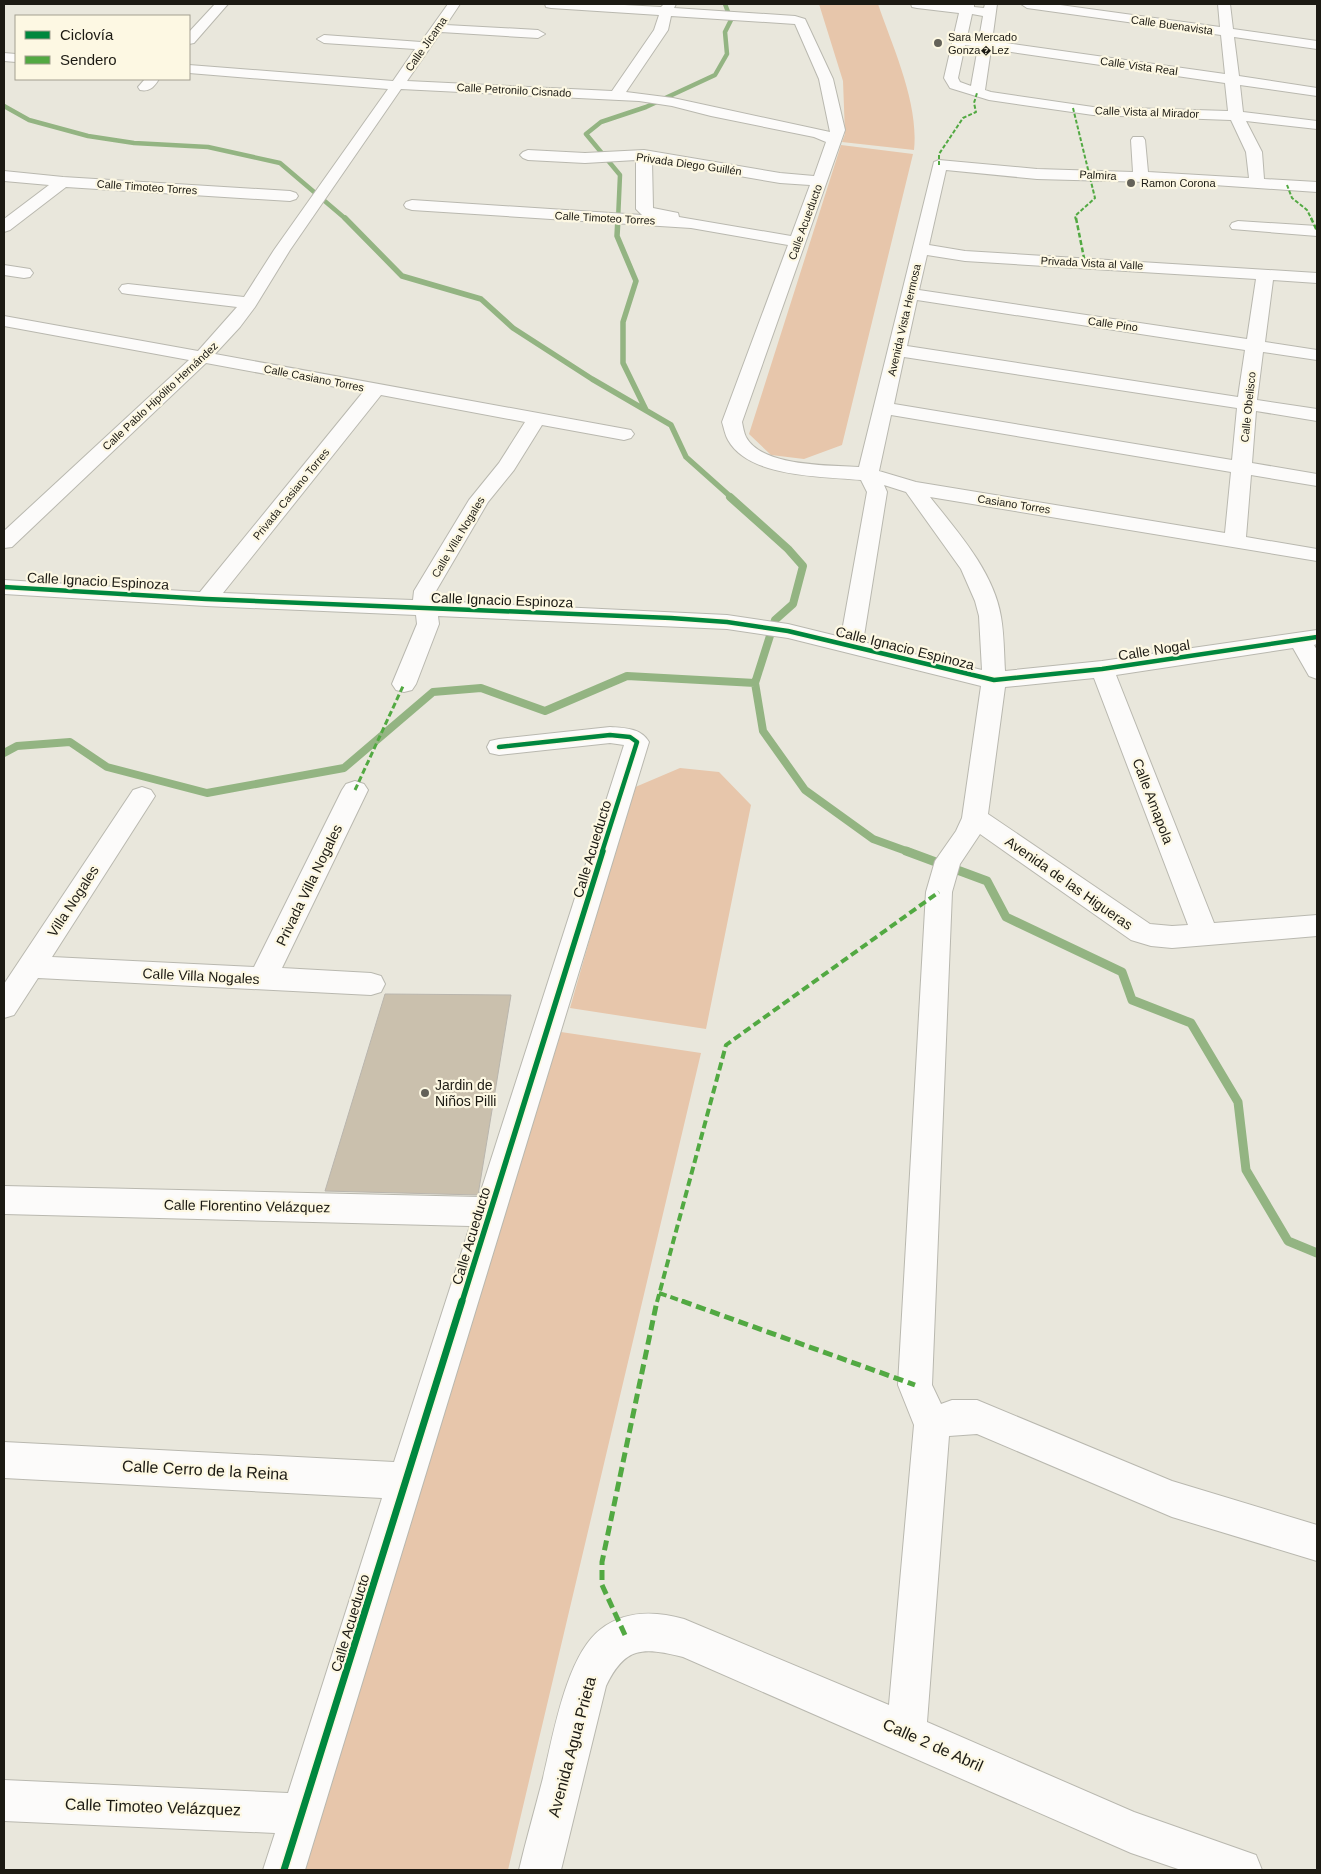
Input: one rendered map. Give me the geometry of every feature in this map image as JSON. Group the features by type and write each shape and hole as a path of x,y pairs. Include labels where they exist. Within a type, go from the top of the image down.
{"street":[{"path":"190,39 222,4"},
{"name":"Calle Jícama","path":"397,85 454,4"},
{"path":"551,4 668,8 660,30 617,95"},
{"path":"918,4 990,8 977,93"},
{"name":"Calle Buenavista","path":"1027,4 1317,45"},
{"path":"1224,4 1236,116 1254,152 1257,182"},
{"name":"Calle Vista al Mirador","path":"967,7 951,78 954,85 977,93 998,98 1106,112 1236,116 1317,125"},
{"name":"Calle Acueducto","path":"668,8 738,16 782,18 800,22 826,79 838,130 732,422"},
{"path":"437,28 538,34"},
{"path":"324,39 424,46"},
{"name":"Calle Vista Real","path":"960,40 1317,92"},
{"name":"Calle Petronilo Cisnado","path":"190,70 397,85 648,98 818,133 835,140"},
{"name":"Calle Pablo Hipólito Hernández","path":"4,542 14,522 204,357 223,336 249,303 282,250 397,85"},
{"path":"1138,140 1141,177"},
{"name":"Privada Diego Guillén","path":"528,155 599,157 644,155 790,179 820,182"},
{"path":"644,155 644,209 648,212 683,218 684,223"},
{"name":"Palmira","path":"939,165 1037,174 1091,174 1257,182 1317,187"},
{"name":"Avenida Vista Hermosa","path":"868,474 939,165"},
{"name":"Calle Timoteo Torres","path":"4,176 63,182 290,196"},
{"path":"4,226 63,182"},
{"name":"Calle Timoteo Torres","path":"412,205 684,223 797,242"},
{"path":"1238,226 1317,231"},
{"name":"Privada Vista al Valle","path":"920,249 965,256 1317,278"},
{"path":"4,270 24,273"},
{"name":"Calle Obelisco","path":"1235,540 1247,404 1265,274"},
{"path":"128,289 249,303"},
{"name":"Calle Pino","path":"910,294 1317,355"},
{"name":"Calle Casiano Torres","path":"4,322 624,434"},
{"path":"897,350 1317,416"},
{"name":"Privada Casiano Torres","path":"206,598 375,390"},
{"path":"884,408 1317,480"},
{"name":"Calle Villa Nogales","path":"426,608 423,599 425,591 479,500 507,466 536,419"},
{"name":"Casiano Torres","path":"732,422 736,438 749,451 763,460 797,468 868,474 913,488 1317,554"},
{"path":"851,647 877,492 868,474"},
{"path":"906,1733 932,1425 915,1386 939,892 947,864 967,835 975,818 994,680 990,616 979,584 963,554 913,488"},
{"name":"Calle Ignacio Espinoza","path":"4,587 206,598 672,618 757,626 788,631 977,678 994,680"},
{"path":"404,684 428,624 426,608"},
{"path":"1308,638 1317,671"},
{"name":"Calle Nogal","path":"994,680 1102,669 1308,638"},
{"name":"Calle Amapola","path":"1102,669 1205,934"},
{"name":"Calle Acueducto","path":"284,1870 637,742 630,737 610,734 499,747"},
{"name":"Privada Villa Nogales","path":"262,980 355,790"},
{"name":"Villa Nogales","path":"4,1007 142,796"},
{"name":"Avenida de las Higueras","path":"975,818 1141,932 1172,937 1317,926"},
{"name":"Calle Villa Nogales","path":"30,967 371,984"},
{"name":"Calle Florentino Velázquez","path":"4,1200 490,1212"},
{"path":"932,1425 952,1417 977,1418 1172,1498 1317,1543"},
{"name":"Calle Cerro de la Reina","path":"4,1460 406,1481"},
{"name":"Calle 2 de Abril","path":"625,1636 639,1631 662,1632 684,1638 1131,1832 1241,1870"},
{"name":"Avenida Agua Prieta","path":"540,1870 587,1682 596,1662 612,1645 625,1636"},
{"name":"Calle Timoteo Velázquez","path":"4,1801 302,1814"}],"shaded area":[{"path":"819,4 878,4 909,95 915,132 914,150 842,142 845,134 843,81"},
{"path":"841,145 913,154 842,445 804,459 771,455 749,434"},
{"path":"680,768 719,772 751,805 706,1029 570,1008 633,788"},
{"path":"561,1032 701,1053 508,1870 303,1870"}],"building":[{"name":"Jardin de Niños Pilli","path":"385,994 511,995 478,1195 325,1191"}],"waterway":[{"path":"618,220 620,175 586,134 601,122 646,107 715,75 727,54 725,32 731,20 725,4"},
{"path":"4,106 29,120 88,136 134,143 208,147 280,163 347,220"},
{"path":"618,218 617,236 636,281 623,322 623,363 646,410"},
{"path":"347,220 402,276 481,299 513,328 592,379 671,425 686,457 732,498"},
{"path":"730,497 788,549 803,566 793,604 775,620 755,683"},
{"path":"4,753 17,746 70,742 107,767 207,793 344,768 433,692 481,688 545,711 627,676 755,683"},
{"path":"755,683 763,731 805,790 873,839 909,852"},
{"path":"906,851 987,881 1006,917 1122,972 1132,1000 1191,1023 1238,1102 1246,1170 1288,1241 1317,1253"}],"marked path":[{"path":"939,165 939,154 963,118 976,112 974,103 977,93"},
{"path":"1073,108 1095,198 1075,216 1085,263"},
{"path":"1287,185 1292,198 1307,210 1317,231"},
{"path":"355,790 404,684"},
{"path":"625,1635 602,1585 602,1562 659,1293 726,1045 939,892"},
{"path":"659,1293 915,1385"}],"cycle path":[{"path":"4,587 206,599 671,618 727,622 788,631 994,680 1102,669 1317,637"},
{"path":"284,1870 637,742 630,737 610,735 499,747"}],"place":[{"name":"Sara Mercado Gonza�Lez","path":"938,43"},
{"name":"Ramon Corona","path":"1131,183"},
{"name":"Jardin de Niños Pilli","path":"425,1093"}]}
